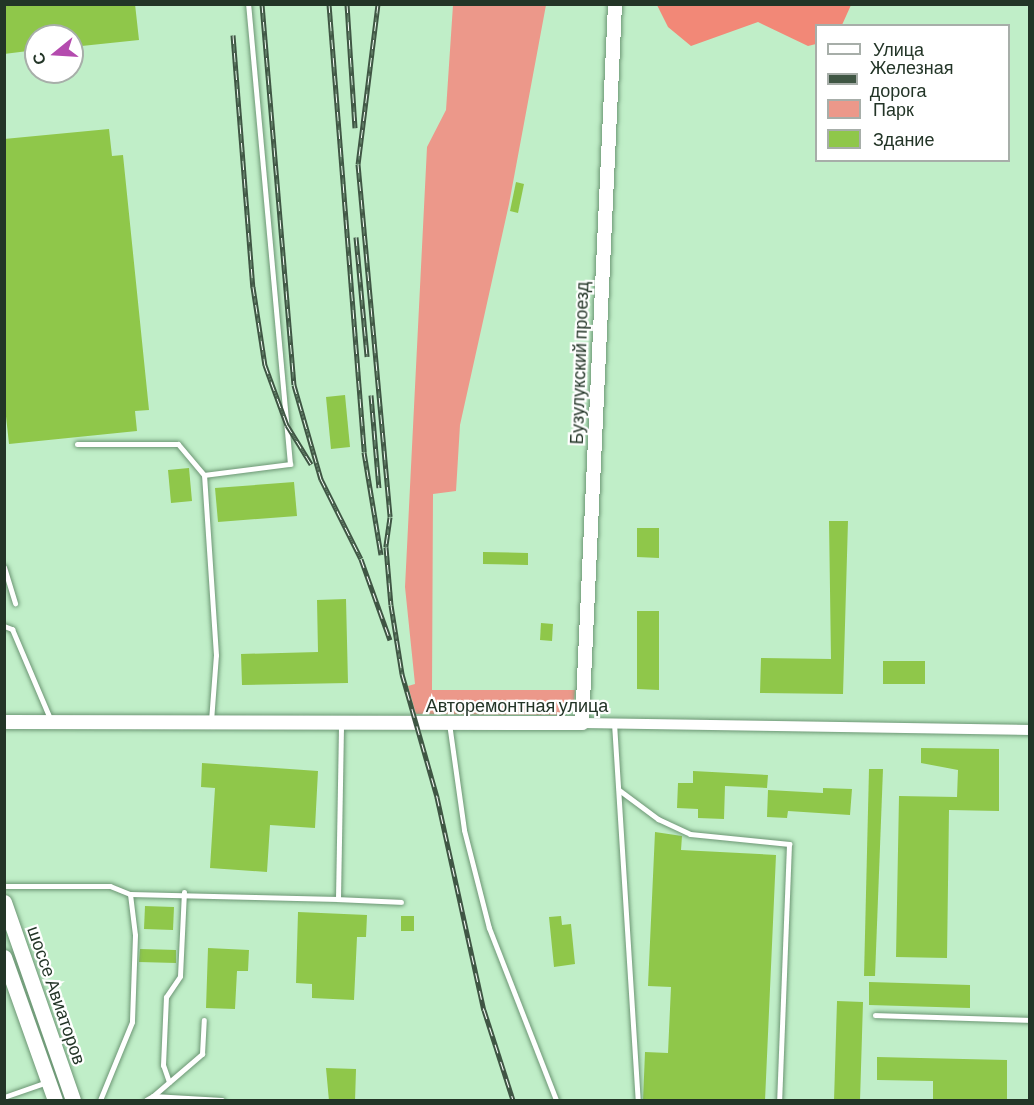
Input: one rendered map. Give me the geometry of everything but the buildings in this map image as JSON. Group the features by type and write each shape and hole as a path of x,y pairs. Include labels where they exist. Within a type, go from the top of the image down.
{"main road":[{"name":"Бузулукский проезд","path":"582,723 615,4"},
{"name":"Авторемонтная улица","path":"4,722 582,723"},
{"name":"шоссе Авиаторов","path":"4,902 73,1101"},
{"name":"шоссе Авиаторов","path":"4,957 55,1101"}],"street":[{"name":"Авторемонтная улица","path":"582,723 1029,730"}],"lane":[{"path":"204,475 291,464 248,4"},
{"path":"77,444 178,444 204,475 216,655 211,722"},
{"path":"4,567 15,603"},
{"path":"4,626 12,628 52,722"},
{"path":"338,899 341,723"},
{"path":"449,723 464,830 489,928 555,1101"},
{"path":"615,723 638,1101"},
{"path":"619,790 657,819 690,834 789,844 779,1101"},
{"path":"4,886 110,886 130,894 184,892 401,902"},
{"path":"169,1082 163,1065 166,997 180,976 184,892"},
{"path":"100,1101 132,1022 135,935 130,894"},
{"path":"875,1015 1029,1020"},
{"path":"146,1101 202,1054 204,1020"},
{"path":"4,1097 48,1082"},
{"path":"153,1096 222,1101"}],"green space":[{"path":"453,5 546,5 509,204 460,425 456,491 433,494 432,690 575,690 574,703 558,715 416,714 408,686 415,684 405,587 427,147 446,110"}],"shaded area":[{"path":"657,4 851,5 842,24 815,24 815,44 808,46 758,22 691,46 668,27"}],"railway":[{"path":"262,4 294,385 321,479 361,559 390,640"},
{"path":"329,4 364,452 381,555"},
{"path":"347,4 355,128"},
{"path":"378,4 358,164 390,517 386,547 391,605 402,674 437,797 484,1010 513,1100"},
{"path":"233,35 253,287 265,365 287,425 311,464"},
{"path":"356,237 367,356"},
{"path":"371,395 379,488"}]}
